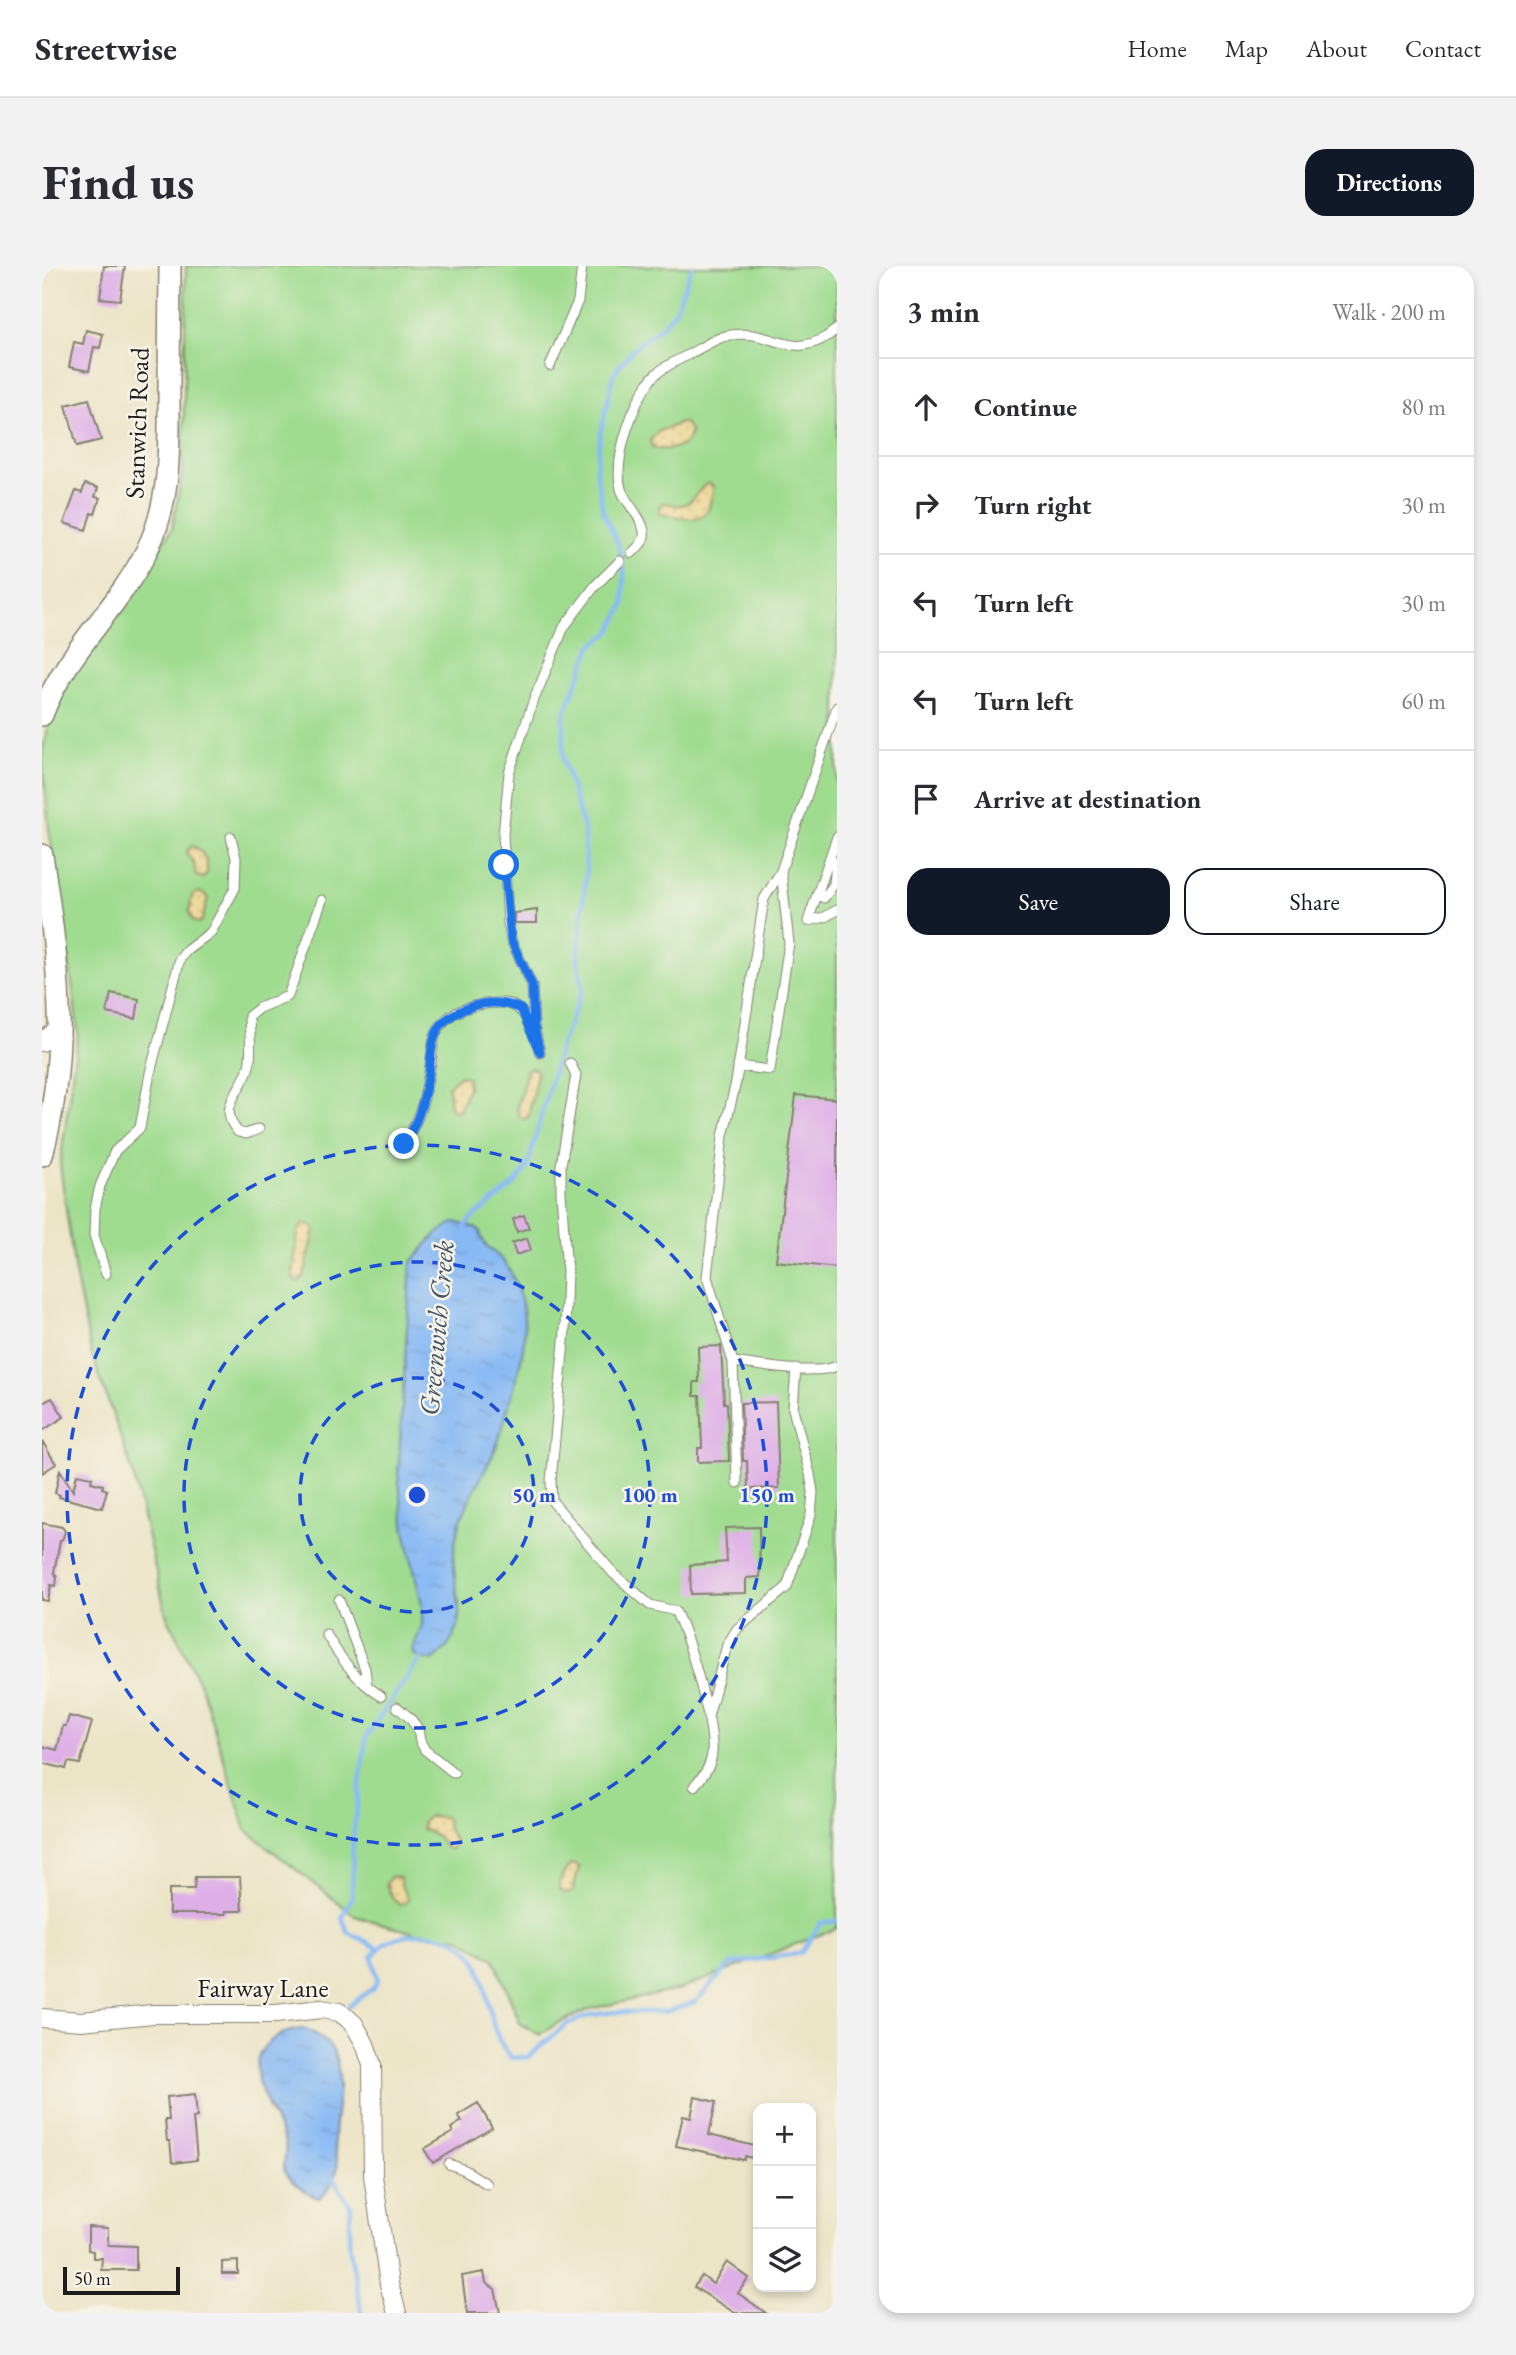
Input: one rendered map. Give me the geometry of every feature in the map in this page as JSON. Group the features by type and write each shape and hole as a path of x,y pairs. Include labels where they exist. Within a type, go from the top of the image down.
{"street":[{"name":"Stanwich Road","path":"42,715 70,660 138,568 160,518 165,496 169,448 170,266"},
{"path":"42,856 57,962 61,1028 57,1088 42,1155"},
{"path":"42,1042 61,1028"},
{"name":"Fairway Lane","path":"42,2018 81,2021 153,2014 251,2015 321,2009 339,2012 346,2017 354,2024 365,2043 372,2065 373,2176 391,2301 397,2313"}],"lane":[{"path":"550,366 578,301 582,266"},
{"path":"632,553 643,541 645,534 621,489 620,464 627,427 652,379 684,356 729,335 750,336 800,346 813,345 837,329"},
{"path":"404,1144 421,1111 435,1036 447,1018 476,1005 509,1004 521,1009 540,1053 534,1026 532,985 511,940 508,922 503,835 509,773 533,702 564,627 595,586 620,561"},
{"path":"737,1483 733,1362 707,1277 723,1136 738,1066 764,899 781,871 837,707"},
{"path":"106,1274 94,1235 95,1209 100,1186 116,1151 140,1128 150,1073 180,959 186,950 211,932 235,888 236,858 231,837"},
{"path":"837,837 817,875 808,921 826,917 837,910"},
{"path":"824,898 836,882 836,862"},
{"path":"738,1066 770,1070 789,943 781,871"},
{"path":"817,875 836,882"},
{"path":"259,1129 246,1134 238,1132 230,1120 232,1098 249,1066 249,1016 259,1008 288,996 322,900"},
{"path":"570,1063 576,1075 561,1165 566,1271 565,1331 551,1481 552,1501 613,1573 635,1594 650,1605 675,1611 688,1640 708,1719 713,1752 709,1768 694,1786"},
{"path":"733,1362 796,1369 831,1369 837,1366"},
{"path":"708,1719 727,1645 737,1629 787,1587 811,1515 813,1492 810,1474 793,1409 796,1369"},
{"path":"339,1600 365,1669 367,1685"},
{"path":"326,1634 342,1660 382,1696"},
{"path":"397,1707 418,1729 425,1750 454,1773"},
{"path":"449,2164 465,2170 487,2184"}],"green space":[{"path":"186,266 837,266 837,1928 681,1989 590,2009 556,2024 540,2035 520,2023 494,1959 458,1937 422,1935 355,1916 246,1830 201,1687 166,1614 132,1470 91,1352 75,1273 60,1165 78,1033 49,829 42,753 51,710 74,669 130,595 172,529 183,468"}],"sand":[{"path":"685,423 690,430 687,441 671,449 652,448 650,440 659,431"},
{"path":"708,483 714,487 708,511 700,517 692,519 660,514 660,506 663,503 685,504"},
{"path":"192,846 200,851 206,861 207,873 203,878 196,876 194,863 187,854"},
{"path":"199,892 208,897 202,921 197,923 189,912 192,896"},
{"path":"531,1068 537,1073 528,1117 524,1119 519,1117 517,1108 527,1070"},
{"path":"460,1075 468,1078 468,1088 459,1110 454,1111 450,1107 448,1087"},
{"path":"303,1224 312,1226 315,1230 304,1276 298,1282 293,1279 293,1275 298,1231"},
{"path":"430,1816 444,1817 446,1820 454,1841 452,1849 447,1849 437,1836 422,1829 422,1821"},
{"path":"572,1864 579,1867 573,1891 565,1893 559,1890 560,1883 564,1872"},
{"path":"392,1876 400,1878 408,1898 406,1903 399,1904 390,1892 386,1883"}],"water":[{"path":"455,1222 479,1229 486,1245 508,1268 520,1295 524,1316 524,1341 520,1366 499,1438 466,1507 456,1538 454,1573 459,1617 456,1631 448,1646 433,1661 415,1656 413,1649 422,1625 422,1605 405,1531 398,1474 411,1263 436,1234"},
{"path":"307,2029 331,2047 339,2077 334,2132 336,2174 320,2198 309,2194 286,2175 285,2145 258,2082 257,2071 259,2057 268,2043 290,2031"}],"building":[{"path":"104,266 125,266 120,300 100,298"},
{"path":"86,330 103,334 100,348 94,347 89,371 69,367 74,342 83,344"},
{"path":"89,399 101,440 77,446 66,405"},
{"path":"85,484 98,488 95,497 100,498 95,514 91,513 86,530 64,523 76,491 82,493"},
{"path":"537,910 537,923 515,923 514,913"},
{"path":"111,993 139,999 136,1019 107,1013"},
{"path":"796,1095 837,1099 837,1268 776,1261"},
{"path":"524,1215 529,1228 517,1232 513,1219"},
{"path":"527,1238 531,1250 516,1255 512,1243"},
{"path":"721,1346 729,1461 698,1462 698,1448 702,1448 700,1396 694,1396 694,1382 699,1382 698,1347"},
{"path":"52,1398 64,1417 42,1431 42,1403"},
{"path":"776,1402 779,1488 748,1489 747,1461 743,1461 741,1403"},
{"path":"42,1441 56,1464 42,1473"},
{"path":"60,1470 73,1491 77,1474 92,1477 91,1482 103,1485 102,1488 107,1490 102,1508 59,1497 60,1495 55,1493"},
{"path":"42,1523 62,1527 65,1531 60,1541 54,1572 57,1577 56,1586 51,1585 48,1601 42,1600"},
{"path":"759,1527 760,1577 746,1578 746,1593 691,1594 690,1565 727,1562 725,1528"},
{"path":"69,1716 92,1722 80,1764 68,1762 66,1769 42,1763 42,1746 57,1750 63,1726 66,1726"},
{"path":"195,1877 240,1877 242,1911 226,1911 226,1914 169,1914 169,1889 194,1889"},
{"path":"195,2094 197,2117 193,2118 197,2160 174,2163 170,2141 167,2141 167,2097"},
{"path":"695,2097 716,2102 709,2135 753,2146 752,2158 745,2156 744,2160 676,2146 683,2116 691,2118"},
{"path":"478,2103 492,2128 433,2163 424,2149 453,2132 451,2128 462,2121 458,2115"},
{"path":"88,2227 108,2228 108,2245 136,2246 136,2270 101,2270 102,2258 93,2258 93,2251 88,2250"},
{"path":"238,2261 238,2274 222,2274 222,2262"},
{"path":"727,2262 749,2278 738,2293 766,2313 735,2313 694,2287 702,2276 713,2284"},
{"path":"484,2272 486,2283 495,2289 500,2313 467,2313 462,2276"}],"waterway":[{"name":"Greenwich Creek","path":"466,1230 466,1225 513,1186 527,1168 560,1047 583,989 578,961 586,871 584,830 563,758 564,715 592,645 610,633 624,605 624,572 618,544 603,511 596,470 600,436 614,373 633,349 662,326 675,311 692,266"},
{"name":"Greenwich Creek","path":"378,1948 348,1932 342,1918 352,1897 353,1838 366,1737 424,1653"},
{"path":"349,2006 373,1988 378,1980 372,1957 386,1943 398,1937 418,1934 446,1937 465,1947 476,1961 500,2041 512,2058 528,2057 567,2024 591,2015 665,2012 695,2002 731,1964 801,1953 821,1923 837,1921"},
{"name":"Greenwich Creek","path":"331,2174 351,2207 349,2245 362,2313"}],"route":[{"path":"404,1144 419,1119 435,1036 447,1018 476,1005 509,1004 521,1009 540,1053 534,1026 532,985 511,940 504,865"}]}
